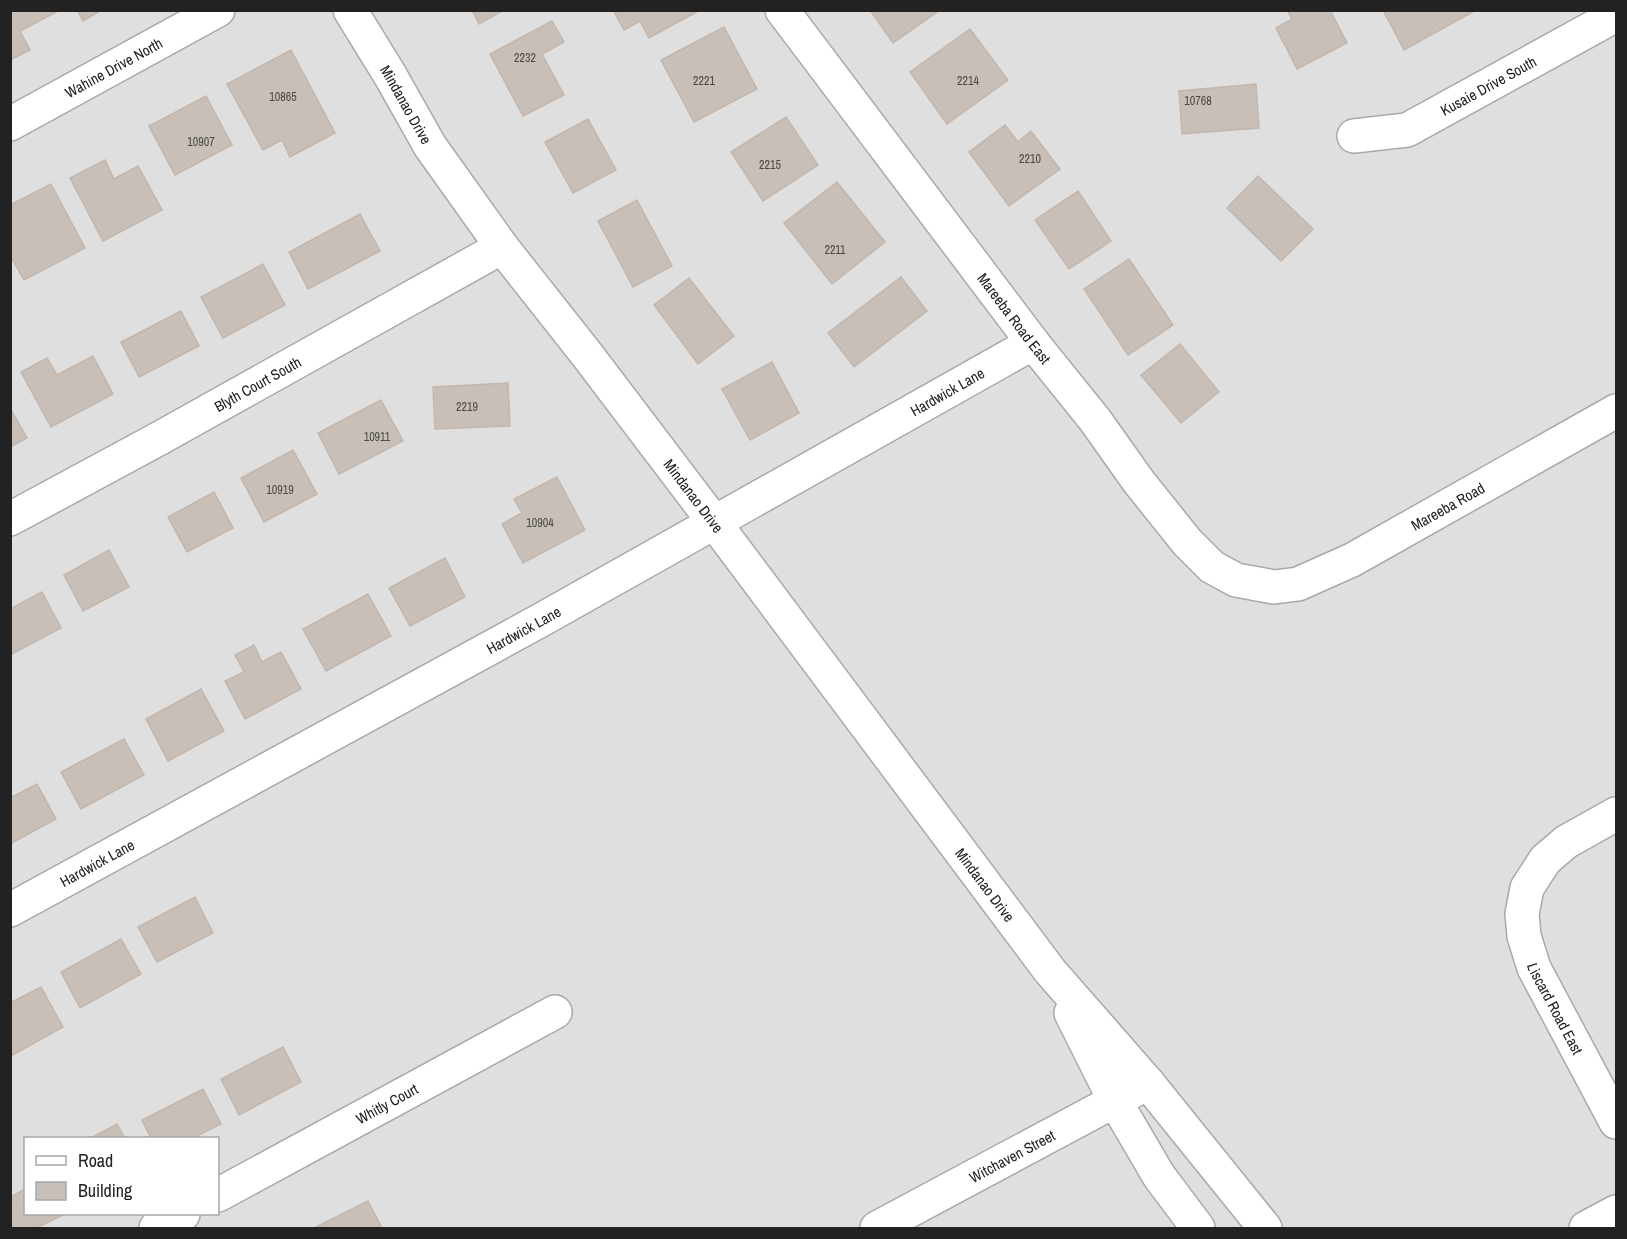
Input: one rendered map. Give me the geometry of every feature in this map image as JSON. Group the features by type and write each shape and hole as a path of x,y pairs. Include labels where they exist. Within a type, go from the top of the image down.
{"street":[{"name":"Wahine Drive North","path":"10,124 218,10"},
{"name":"Mindanao Drive","path":"350,10 430,146 502,247 714,522 1050,971 1148,1083 1265,1228"},
{"name":"Mareeba Road East","path":"782,10 1186,542 1212,567 1236,580 1274,588"},
{"name":"Kusaie Drive South","path":"1354,136 1407,130 1617,15"},
{"name":"Blyth Court South","path":"10,519 502,247"},
{"name":"Hardwick Lane","path":"10,910 540,620 1033,343"},
{"name":"Mareeba Road","path":"1274,588 1298,584 1352,560 1617,411"},
{"name":"Liscard Road East","path":"1617,814 1566,842 1545,860 1527,888 1522,914 1524,936 1534,968 1617,1122"},
{"name":"Mindanao Drive","path":"1050,971 1115,1101 1159,1176 1198,1228"},
{"name":"Whitly Court","path":"219,1194 555,1012"},
{"name":"Witchaven Street","path":"877,1228 1148,1083"},
{"path":"1587,1228 1617,1212"},
{"path":"156,1228 181,1215"}],"shaded area":[{"path":"10,11 1616,11 1616,1228 11,1228"}],"building":[{"path":"10,10 58,11 20,31 30,50 10,60"},
{"path":"77,10 102,10 83,21"},
{"path":"472,10 504,10 479,24"},
{"path":"613,10 700,10 649,38 640,21 624,30"},
{"path":"870,10 940,10 893,43"},
{"path":"1287,10 1330,10 1347,43 1297,69 1276,28 1292,19"},
{"path":"1383,10 1476,10 1404,50"},
{"path":"552,21 564,42 542,54 564,95 523,116 490,54"},
{"path":"724,27 757,89 694,122 661,60"},
{"path":"970,29 1008,80 947,124 910,72"},
{"path":"291,50 335,133 290,157 282,140 263,150 227,84"},
{"path":"1256,84 1259,128 1182,134 1179,91"},
{"path":"206,96 232,145 175,175 149,126"},
{"path":"786,117 818,165 763,201 731,152"},
{"path":"588,119 616,170 573,193 545,142"},
{"path":"1005,125 1018,142 1031,131 1060,169 1009,206 969,152"},
{"path":"105,160 114,179 138,166 162,210 103,241 70,178"},
{"path":"1258,176 1313,229 1281,261 1227,208"},
{"path":"837,182 885,242 832,284 784,223"},
{"path":"51,184 85,248 24,280 10,255 10,205"},
{"path":"1078,191 1111,241 1069,269 1035,220"},
{"path":"637,200 672,266 633,287 598,221"},
{"path":"360,214 380,251 308,289 289,252"},
{"path":"1129,259 1173,325 1128,355 1084,289"},
{"path":"263,264 285,305 223,338 201,297"},
{"path":"901,277 927,311 854,367 828,333"},
{"path":"689,278 734,336 698,364 654,305"},
{"path":"181,311 199,346 139,377 121,342"},
{"path":"1180,344 1219,392 1181,423 1141,375"},
{"path":"93,356 113,394 51,427 21,372 47,358 57,375"},
{"path":"772,362 799,413 750,440 722,389"},
{"path":"508,383 510,426 435,429 433,387"},
{"path":"381,400 403,441 339,474 318,433"},
{"path":"10,408 27,438 10,447"},
{"path":"293,450 317,494 264,522 241,478"},
{"path":"557,477 585,530 523,563 502,524 522,513 514,499"},
{"path":"214,492 233,528 187,552 168,517"},
{"path":"109,550 129,587 83,611 64,575"},
{"path":"445,558 465,597 410,626 389,588"},
{"path":"42,592 61,628 10,655 10,609"},
{"path":"368,594 391,636 326,671 303,629"},
{"path":"254,645 262,662 281,652 301,689 245,719 225,681 244,672 235,655"},
{"path":"201,689 224,731 168,761 146,719"},
{"path":"124,739 144,775 81,809 61,772"},
{"path":"37,784 56,819 10,844 10,798"},
{"path":"195,897 213,933 157,962 138,927"},
{"path":"121,939 141,974 80,1008 61,972"},
{"path":"41,987 63,1027 11,1056 10,1003"},
{"path":"283,1047 301,1082 239,1115 221,1079"},
{"path":"203,1089 221,1124 195,1137 150,1137 142,1120"},
{"path":"117,1124 124,1137 93,1137"},
{"path":"24,1190 24,1215 63,1215 36,1228 10,1228 10,1197"},
{"path":"368,1201 382,1228 314,1228"}]}
